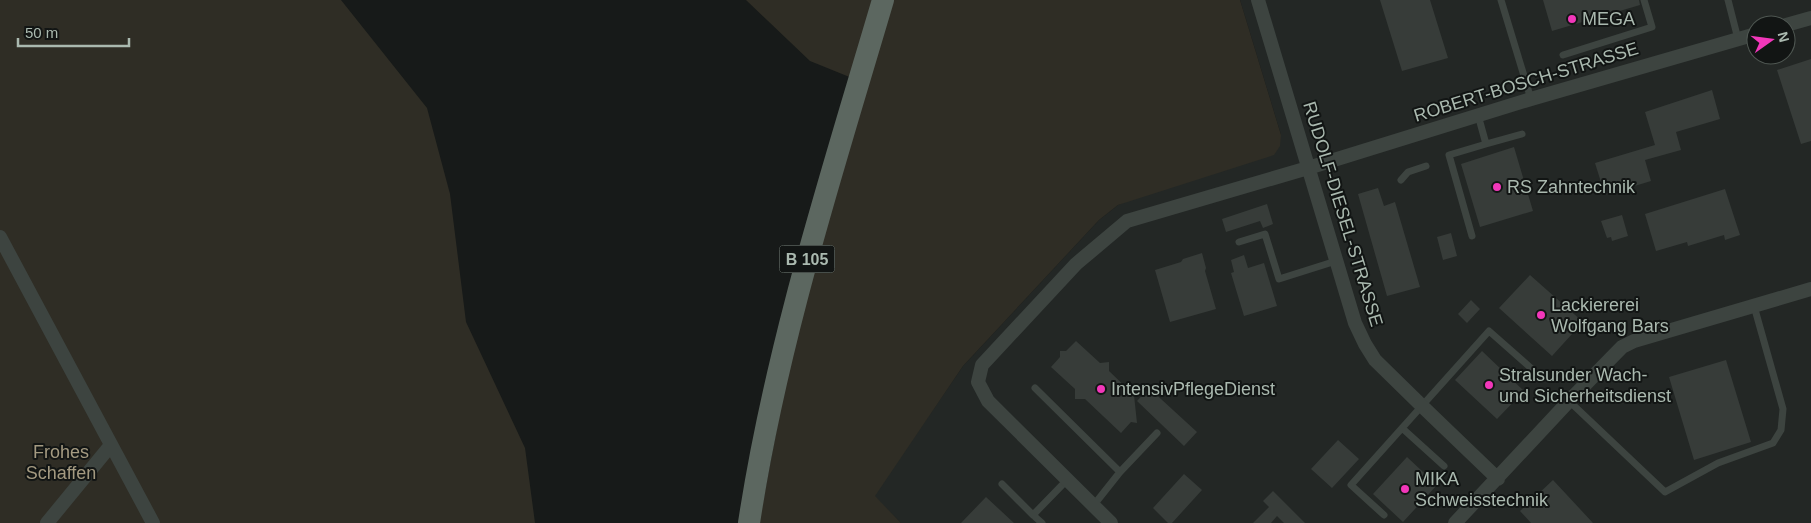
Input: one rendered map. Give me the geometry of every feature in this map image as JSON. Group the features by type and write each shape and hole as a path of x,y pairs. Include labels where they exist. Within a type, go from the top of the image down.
{"highway":[{"name":"B 105","path":"749,523 768,415 787,332 814,233 883,0"}],"street":[{"name":"RUDOLF-DIESEL-STRASSE","path":"1258,0 1355,323 1365,344 1375,360 1498,478"},
{"path":"1796,22 1811,18"},
{"name":"ROBERT-BOSCH-STRASSE","path":"1111,523 988,401 978,382 982,365 1076,264 1127,221 1308,168 1531,99 1746,37"},
{"path":"0,237 153,523"},
{"path":"1455,523 1622,347 1811,288"},
{"path":"47,523 111,445"}],"lane":[{"path":"1500,0 1531,99"},
{"path":"1563,55 1652,27 1644,0"},
{"path":"1728,0 1738,39"},
{"path":"1478,115 1486,144"},
{"path":"1472,236 1449,155 1522,134"},
{"path":"1402,180 1408,172 1426,166"},
{"path":"1239,242 1265,234 1279,280 1336,261"},
{"path":"1569,401 1665,492 1718,463 1773,444 1781,430 1783,410 1754,306"},
{"path":"1384,515 1351,486 1489,331 1532,369"},
{"path":"1035,388 1120,472"},
{"path":"1402,428 1444,466"},
{"path":"1092,506 1120,472 1157,433"},
{"path":"1034,515 1067,480"},
{"path":"1002,484 1042,523"}],"shaded area":[{"path":"1240,0 1811,0 1811,523 901,523 874,496 963,366 1099,220 1118,205 1281,135"}],"green space":[{"name":"Frohes Schaffen","path":"0,0 341,0 427,108 450,194 466,322 525,448 535,523 0,523"},
{"path":"746,0 875,0 852,78 810,61"},
{"path":"893,0 1240,0 1281,135 1280,146 1274,155 1118,205 1099,220 963,366 875,496 901,523 759,523 789,364 821,241"}],"building":[{"path":"1380,0 1430,0 1448,58 1402,71"},
{"name":"MEGA","path":"1543,0 1639,0 1640,5 1552,31"},
{"path":"1811,59 1811,141 1801,144 1777,70"},
{"path":"1712,90 1720,119 1676,132 1681,150 1645,160 1651,181 1605,195 1595,163 1655,145 1645,112"},
{"name":"RS Zahntechnik","path":"1514,147 1533,211 1480,227 1461,164"},
{"path":"1378,188 1384,206 1395,202 1420,287 1387,296 1358,194"},
{"path":"1725,189 1740,235 1725,240 1724,235 1688,246 1687,242 1656,251 1645,214"},
{"path":"1267,204 1273,224 1263,228 1260,221 1226,232 1222,219"},
{"path":"1622,215 1628,236 1612,241 1611,237 1607,238 1601,221"},
{"path":"1451,233 1457,256 1443,260 1437,237"},
{"path":"1202,253 1216,309 1170,322 1155,270"},
{"path":"1244,255 1248,268 1264,263 1277,306 1244,316 1231,273 1234,272 1231,260"},
{"name":"Lackiererei Wolfgang Bars","path":"1530,275 1583,322 1552,356 1499,308"},
{"path":"1471,300 1480,309 1467,323 1458,314"},
{"name":"IntensivPflegeDienst","path":"1076,341 1100,363 1109,362 1109,371 1134,395 1137,423 1131,422 1121,433 1085,399 1075,399 1075,389 1051,367 1060,357 1060,351 1066,351"},
{"name":"Stralsunder Wach- und Sicherheitsdienst","path":"1482,351 1524,391 1497,419 1455,380"},
{"path":"1726,360 1751,442 1694,460 1669,377"},
{"path":"1149,388 1197,432 1184,446 1137,401"},
{"path":"1338,440 1359,459 1332,488 1311,469"},
{"name":"MIKA Schweisstechnik","path":"1407,457 1437,485 1403,522 1373,494"},
{"path":"1184,474 1202,490 1172,523 1168,523 1153,508"},
{"path":"1553,480 1593,523 1531,523 1520,511"},
{"path":"1273,491 1305,523 1284,523 1277,516 1271,523 1253,523 1269,507 1263,501"},
{"path":"986,497 1014,523 961,523"}],"place":[{"name":"MEGA","path":"1572,19"},
{"name":"RS Zahntechnik","path":"1497,187"},
{"name":"Lackiererei Wolfgang Bars","path":"1541,315"},
{"name":"Stralsunder Wach- und Sicherheitsdienst","path":"1489,385"},
{"name":"IntensivPflegeDienst","path":"1101,389"},
{"name":"MIKA Schweisstechnik","path":"1405,489"}]}
